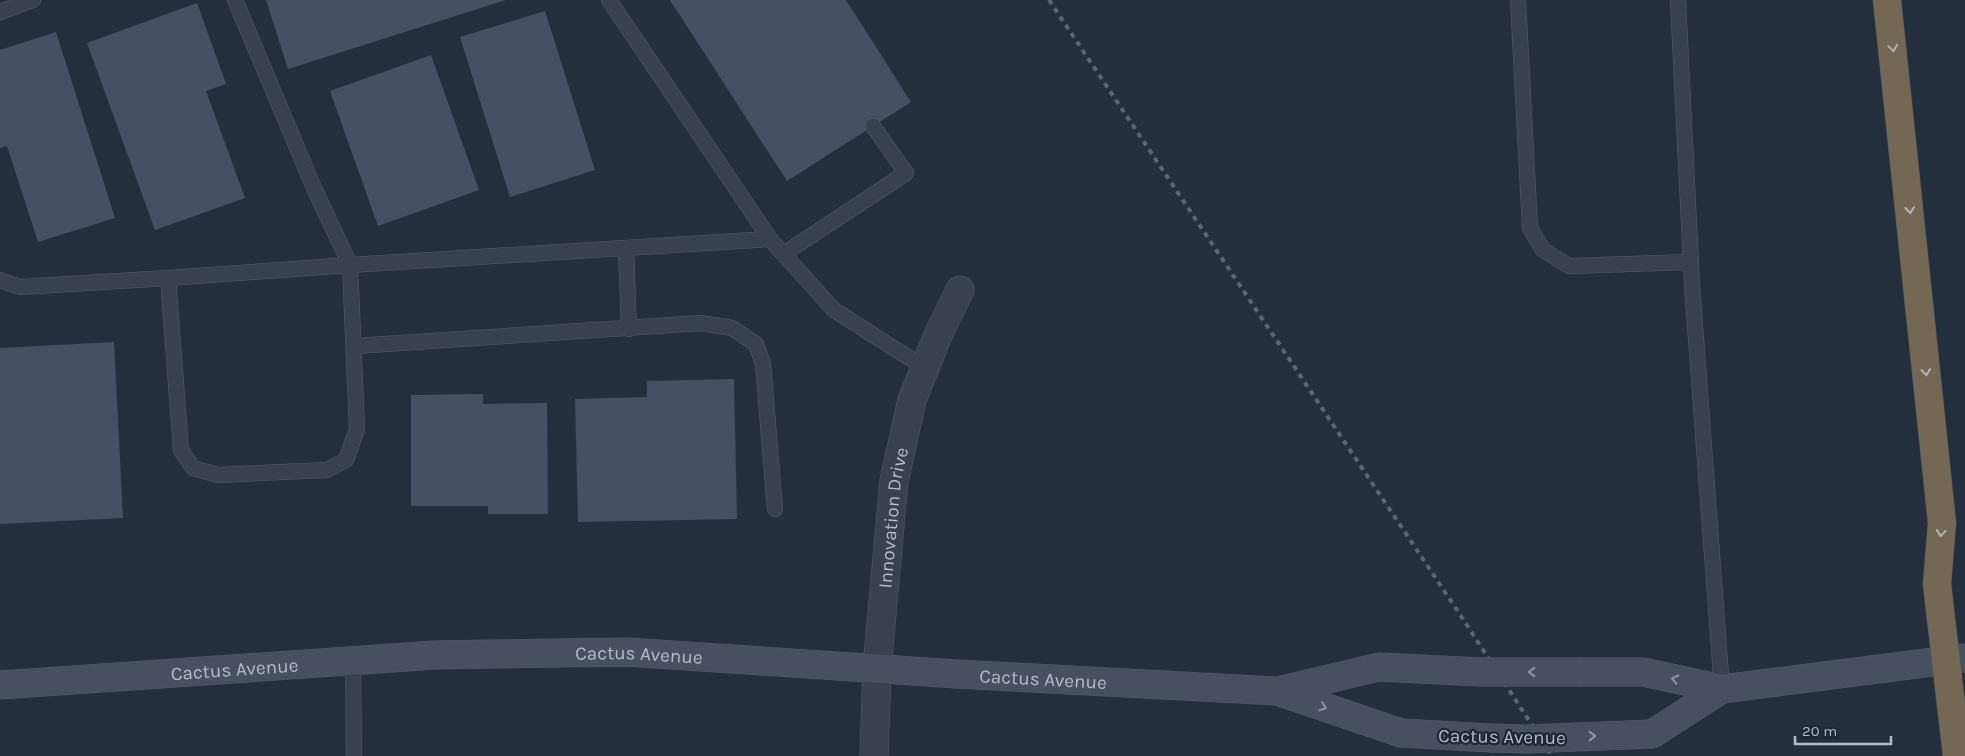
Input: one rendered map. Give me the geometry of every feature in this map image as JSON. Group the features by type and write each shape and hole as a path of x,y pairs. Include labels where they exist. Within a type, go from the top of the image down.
{"highway":[{"path":"1887,0 1942,524 1937,584 1956,659 1957,756"}],"main road":[{"name":"Cactus Avenue","path":"0,685 435,655 627,652 958,674 1277,691 1401,733 1527,739 1652,734 1722,690"},
{"name":"Cactus Avenue","path":"1277,691 1379,667 1481,672 1643,672 1722,690 1956,659"}],"street":[{"name":"Innovation Drive","path":"874,756 877,668 894,480 912,400 938,335 960,290"}],"lane":[{"path":"0,12 32,0"},
{"path":"168,278 181,450 193,468 218,475 327,470 346,460 357,428 350,265 314,188 235,0"},
{"path":"609,0 770,239 785,253 834,310 925,368"},
{"path":"1518,0 1530,228 1543,250 1569,266 1691,262"},
{"path":"1678,0 1691,262 1722,690"},
{"path":"785,253 906,173 873,126"},
{"path":"0,280 20,287 770,239"},
{"path":"626,248 629,329"},
{"path":"354,346 701,323 732,328 756,344 763,364 775,509"},
{"path":"352,660 354,756"}],"building":[{"path":"266,0 506,0 288,69"},
{"path":"670,0 846,0 911,102 787,181"},
{"path":"197,3 226,84 206,91 245,198 155,230 87,43"},
{"path":"545,11 595,170 510,197 460,37"},
{"path":"56,32 115,218 38,242 7,146 0,148 0,50"},
{"path":"431,55 479,190 378,226 330,91"},
{"path":"114,342 123,518 0,524 0,348"},
{"path":"734,379 737,519 578,522 575,399 647,397 647,381"},
{"path":"483,394 483,404 547,403 548,514 488,514 488,506 411,506 411,395"}],"railway":[{"path":"1049,0 1461,616 1552,756"}]}
